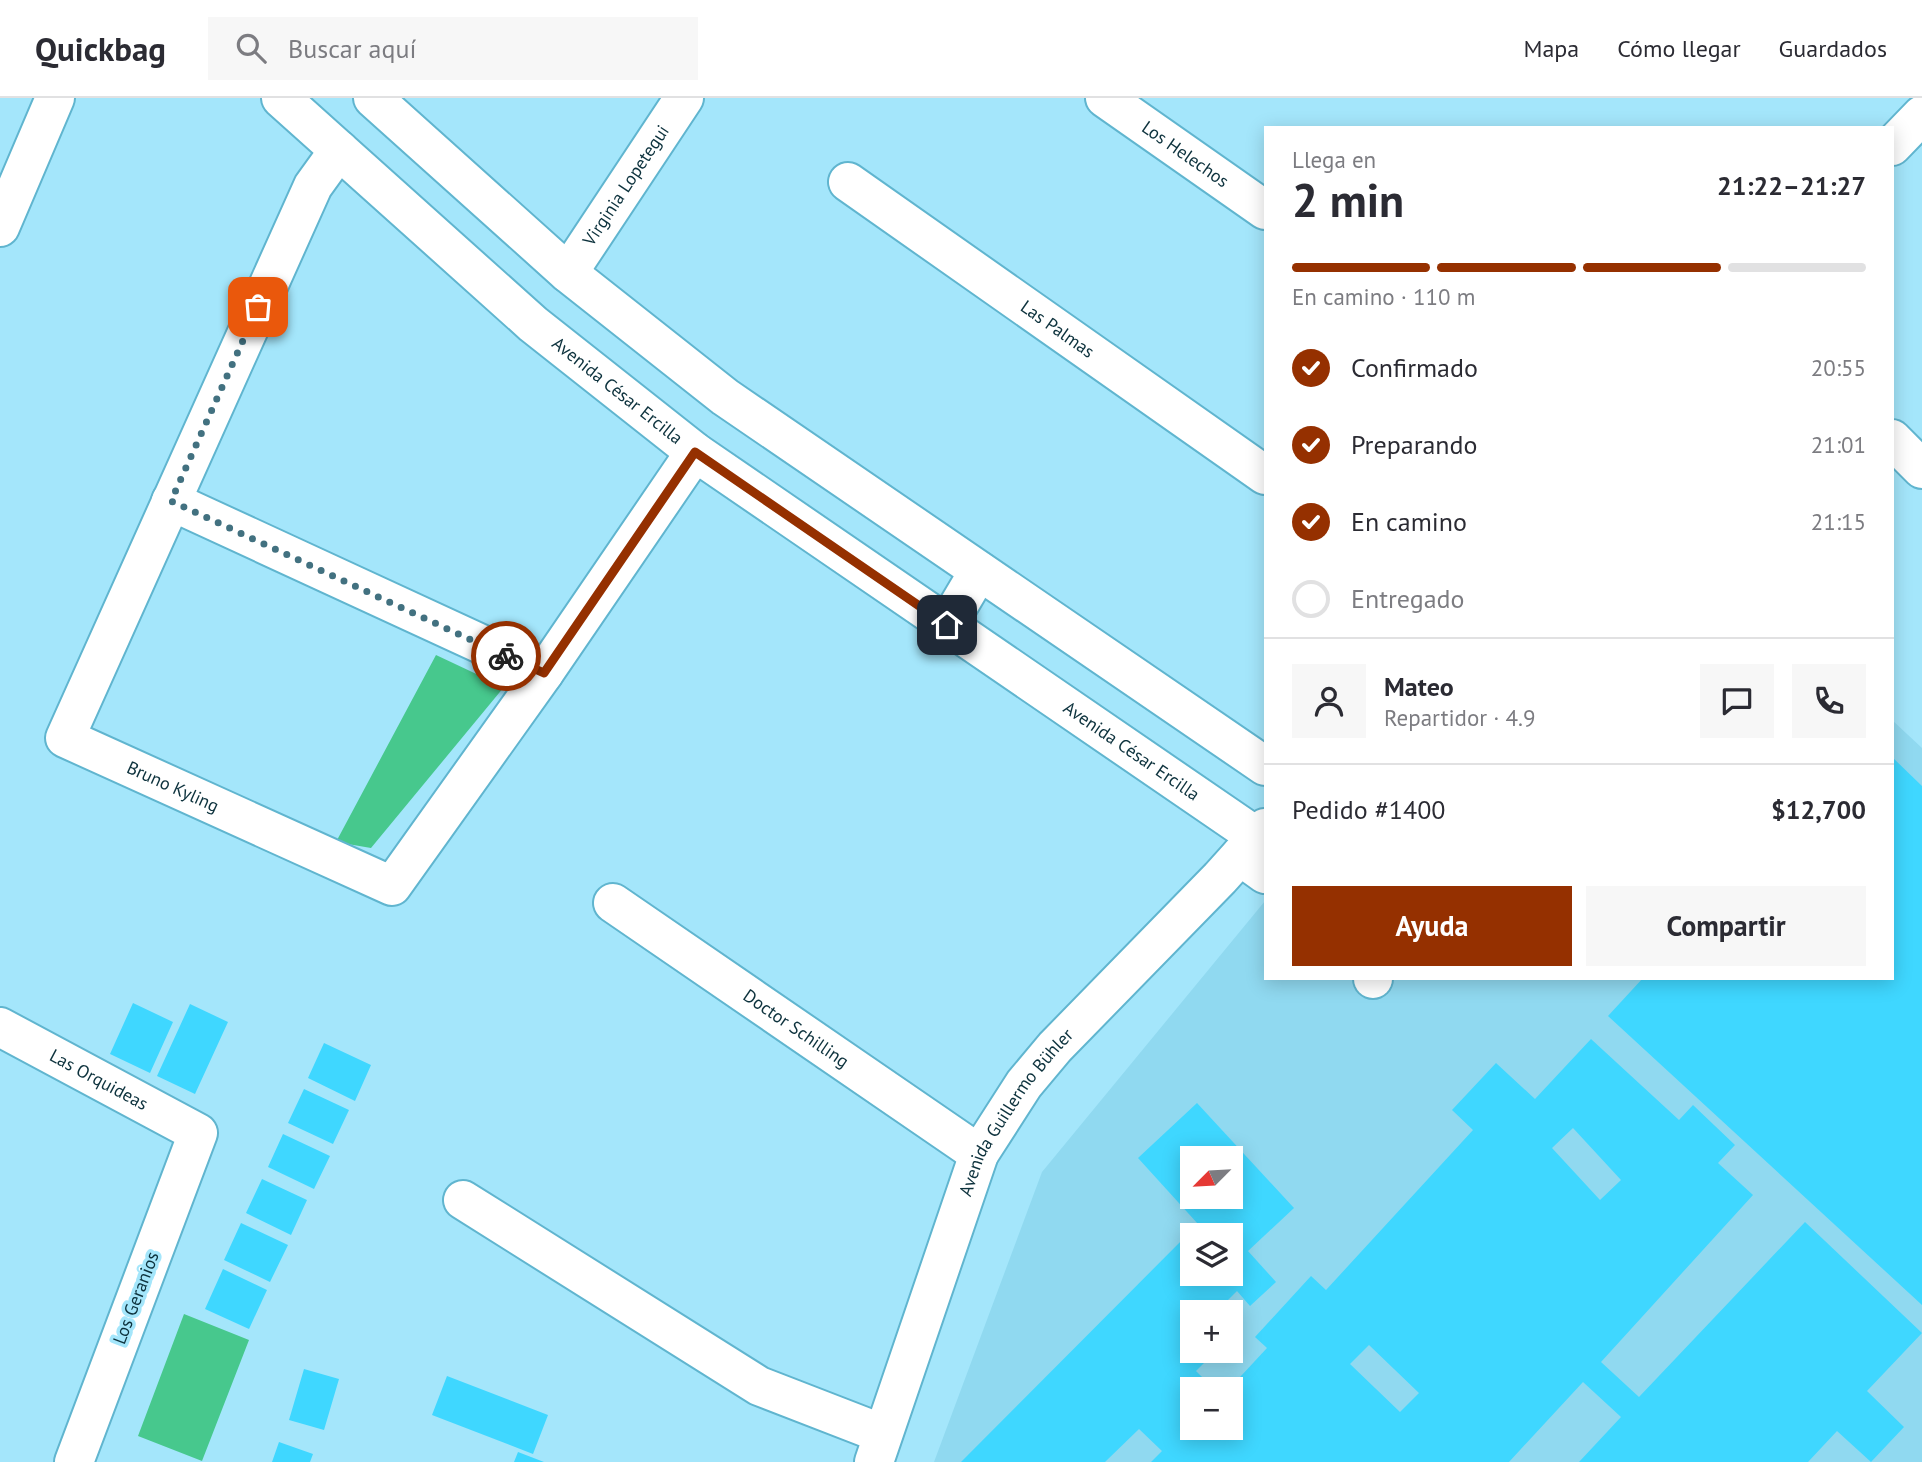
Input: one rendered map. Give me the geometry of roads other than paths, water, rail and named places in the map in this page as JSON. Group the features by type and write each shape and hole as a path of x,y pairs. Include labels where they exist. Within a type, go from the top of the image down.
{"street":[{"path":"0,227 55,98"},
{"name":"Avenida César Ercilla","path":"281,98 533,324 695,452 947,625 1257,849"},
{"name":"Virginia Lopetegui","path":"568,273 684,98"},
{"name":"Los Helechos","path":"1105,98 1264,209"},
{"path":"386,110 568,273 724,397 1264,765"},
{"name":"Bruno Kyling","path":"386,110 352,161 313,186 65,738 392,886 544,673 695,452"},
{"path":"1894,144 1922,114"},
{"name":"Las Palmas","path":"848,182 1264,474"},
{"path":"639,408 673,356"},
{"path":"1894,441 1922,469"},
{"path":"171,501 544,673"},
{"path":"947,625 979,571"},
{"name":"Avenida Guillermo Bühler","path":"878,1448 979,1154 1024,1084 1055,1046 1257,849"},
{"name":"Doctor Schilling","path":"613,903 979,1154"},
{"name":"Las Orquideas","path":"0,1027 198,1133"},
{"name":"Los Geranios","path":"74,1462 198,1133"},
{"path":"463,1200 759,1386 878,1448"}]}
